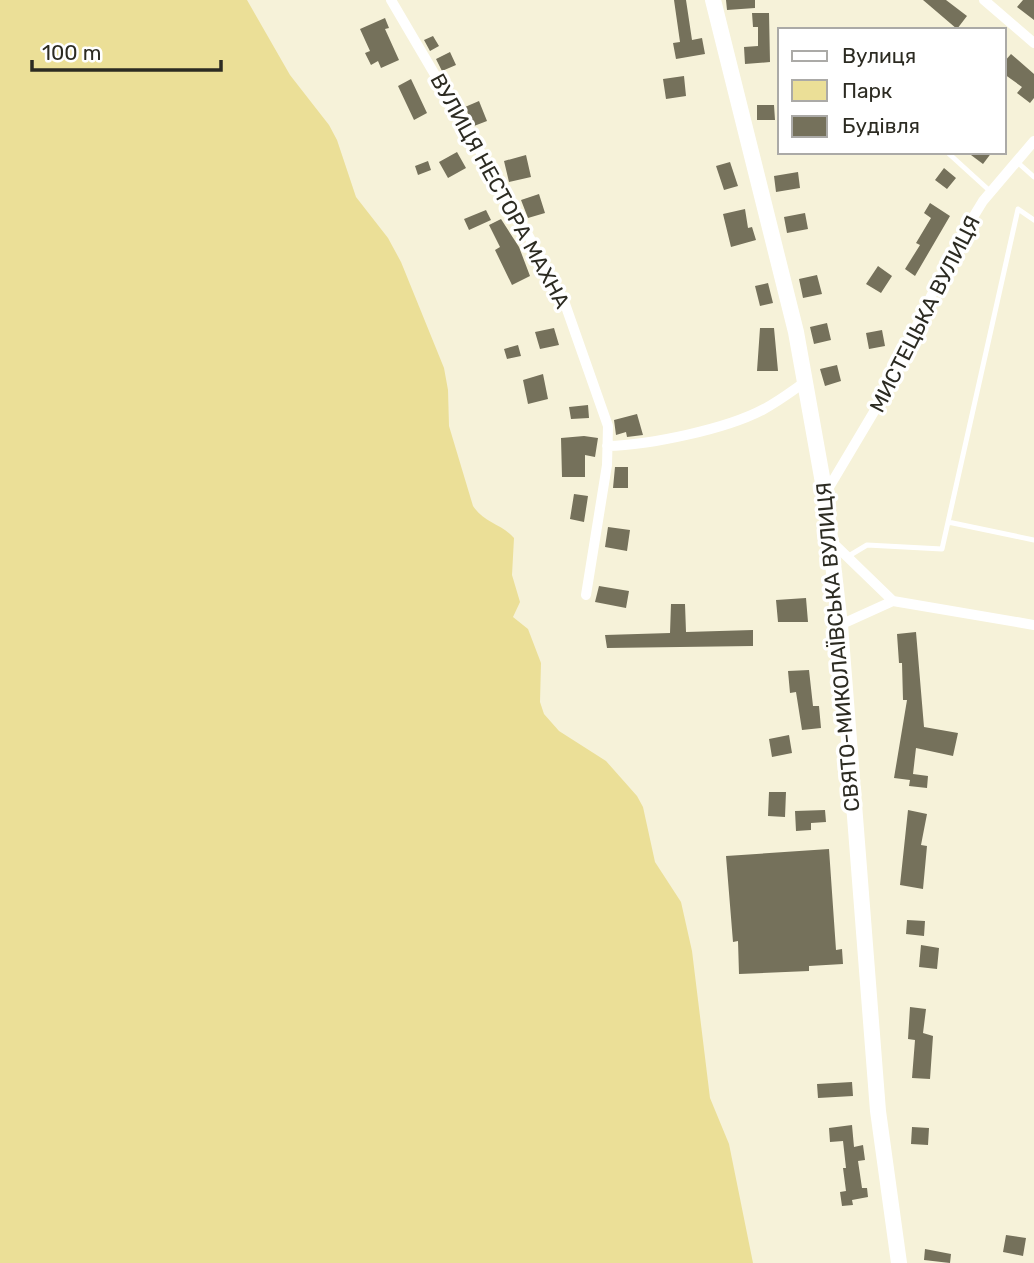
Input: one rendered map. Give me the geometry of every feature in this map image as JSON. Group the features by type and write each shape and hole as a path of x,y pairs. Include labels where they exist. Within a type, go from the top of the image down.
{"street":[{"name":"ВУЛИЦЯ НЕСТОРА МАХНА","path":"391,0 515,211 564,301 608,426 586,596"},
{"name":"СВЯТО-МИКОЛАЇВСЬКА ВУЛИЦЯ","path":"713,0 752,164 775,242 805,382 825,494 840,625 878,1111 900,1263"},
{"path":"984,0 1034,43"},
{"name":"МИСТЕЦЬКА ВУЛИЦЯ","path":"825,494 878,405 956,245 991,192 1034,141"},
{"path":"607,446 641,446 705,429 763,410 805,382"},
{"path":"831,541 893,601"},
{"path":"840,625 893,601 1034,625"}],"lane":[{"path":"949,154 991,192"},
{"path":"1016,162 1034,177"},
{"path":"847,557 867,545 942,549 1018,209 1034,220"},
{"path":"948,522 1034,540"}],"green space":[{"path":"0,0 247,0 290,75 329,125 337,140 356,197 388,238 401,262 444,368 449,426 473,506 482,516 514,538 512,575 520,602 513,617 528,629 541,663 540,702 544,714 559,731 606,761 637,796 643,807 655,862 681,902 692,951 710,1098 729,1144 753,1263 0,1263"}],"building":[{"path":"674,0 686,0 692,40 702,38 705,54 676,59 673,43 680,42"},
{"path":"726,0 755,0 755,8 727,10"},
{"path":"923,0 946,0 967,16 956,28"},
{"path":"1023,0 1034,0 1034,20 1017,7"},
{"path":"752,13 769,13 770,62 745,64 744,47 758,46 758,27 753,27"},
{"path":"385,18 389,28 385,29 399,60 381,68 378,61 371,65 365,53 370,51 360,29"},
{"path":"433,36 439,46 430,51 424,40"},
{"path":"450,52 456,65 442,71 436,59"},
{"path":"1011,54 1034,74 1034,98 1030,103 1017,93 1022,87 1006,75 1006,60"},
{"path":"684,76 686,96 666,99 663,79"},
{"path":"411,79 427,113 414,120 398,86"},
{"path":"479,101 487,121 474,126 465,107"},
{"path":"757,105 774,105 775,120 757,120"},
{"path":"457,152 466,168 448,178 439,162"},
{"path":"970,154 990,154 983,164"},
{"path":"526,155 531,177 509,182 504,161"},
{"path":"428,161 431,170 418,175 415,166"},
{"path":"730,162 738,186 724,190 716,166"},
{"path":"944,168 956,178 947,189 935,180"},
{"path":"798,172 800,188 776,192 774,176"},
{"path":"539,194 545,213 528,218 521,200"},
{"path":"930,203 950,216 915,276 905,269 920,245 916,243 931,218 924,213"},
{"path":"745,209 748,228 752,227 756,240 731,247 723,214"},
{"path":"486,210 491,220 469,230 464,219"},
{"path":"805,213 808,229 787,233 784,217"},
{"path":"501,219 519,247 530,276 512,285 495,250 500,247 489,225"},
{"path":"878,266 892,276 881,293 866,284"},
{"path":"817,275 822,294 803,298 799,279"},
{"path":"768,283 773,303 760,306 755,286"},
{"path":"827,323 831,340 814,344 810,327"},
{"path":"554,328 559,345 540,349 535,332"},
{"path":"760,328 774,328 778,371 757,371"},
{"path":"882,330 885,346 869,349 866,333"},
{"path":"518,345 521,356 507,359 504,349"},
{"path":"837,365 841,381 825,386 820,369"},
{"path":"543,374 548,399 528,404 523,380"},
{"path":"588,405 589,418 571,419 569,407"},
{"path":"637,414 643,435 627,437 626,432 616,435 614,420"},
{"path":"561,438 598,438 595,457 585,455 585,477 562,477"},
{"path":"615,467 628,467 628,488 613,488"},
{"path":"574,494 588,496 584,522 570,519"},
{"path":"608,527 630,530 627,551 605,547"},
{"path":"599,586 629,591 626,608 595,602"},
{"path":"806,598 808,622 778,622 776,600"},
{"path":"671,604 685,604 686,632 753,630 753,646 607,648 605,635 670,633"},
{"path":"916,632 924,727 958,733 953,756 916,748 913,774 928,776 927,788 909,786 910,780 894,778 907,700 903,700 902,663 899,663 897,634"},
{"path":"809,670 813,706 819,706 821,728 802,730 796,692 790,693 788,671"},
{"path":"789,735 792,753 772,757 769,739"},
{"path":"769,792 786,792 785,817 768,816"},
{"path":"825,810 826,822 811,823 811,830 796,831 795,811"},
{"path":"908,810 927,814 921,845 927,846 923,889 900,885"},
{"path":"829,849 836,950 842,949 843,964 809,966 809,971 739,974 738,941 733,942 726,856"},
{"path":"907,920 925,921 924,936 906,934"},
{"path":"921,945 939,948 937,969 919,967"},
{"path":"910,1007 926,1009 923,1033 933,1036 930,1079 912,1078 915,1040 908,1039"},
{"path":"852,1082 853,1096 818,1098 817,1084"},
{"path":"852,1125 854,1147 863,1145 865,1160 858,1161 862,1188 867,1188 868,1197 852,1200 853,1205 842,1206 840,1192 846,1191 843,1141 830,1142 829,1128"},
{"path":"912,1127 929,1128 928,1145 911,1144"},
{"path":"1006,1235 1026,1238 1023,1256 1003,1252"},
{"path":"925,1249 951,1254 950,1263 924,1260"}]}
